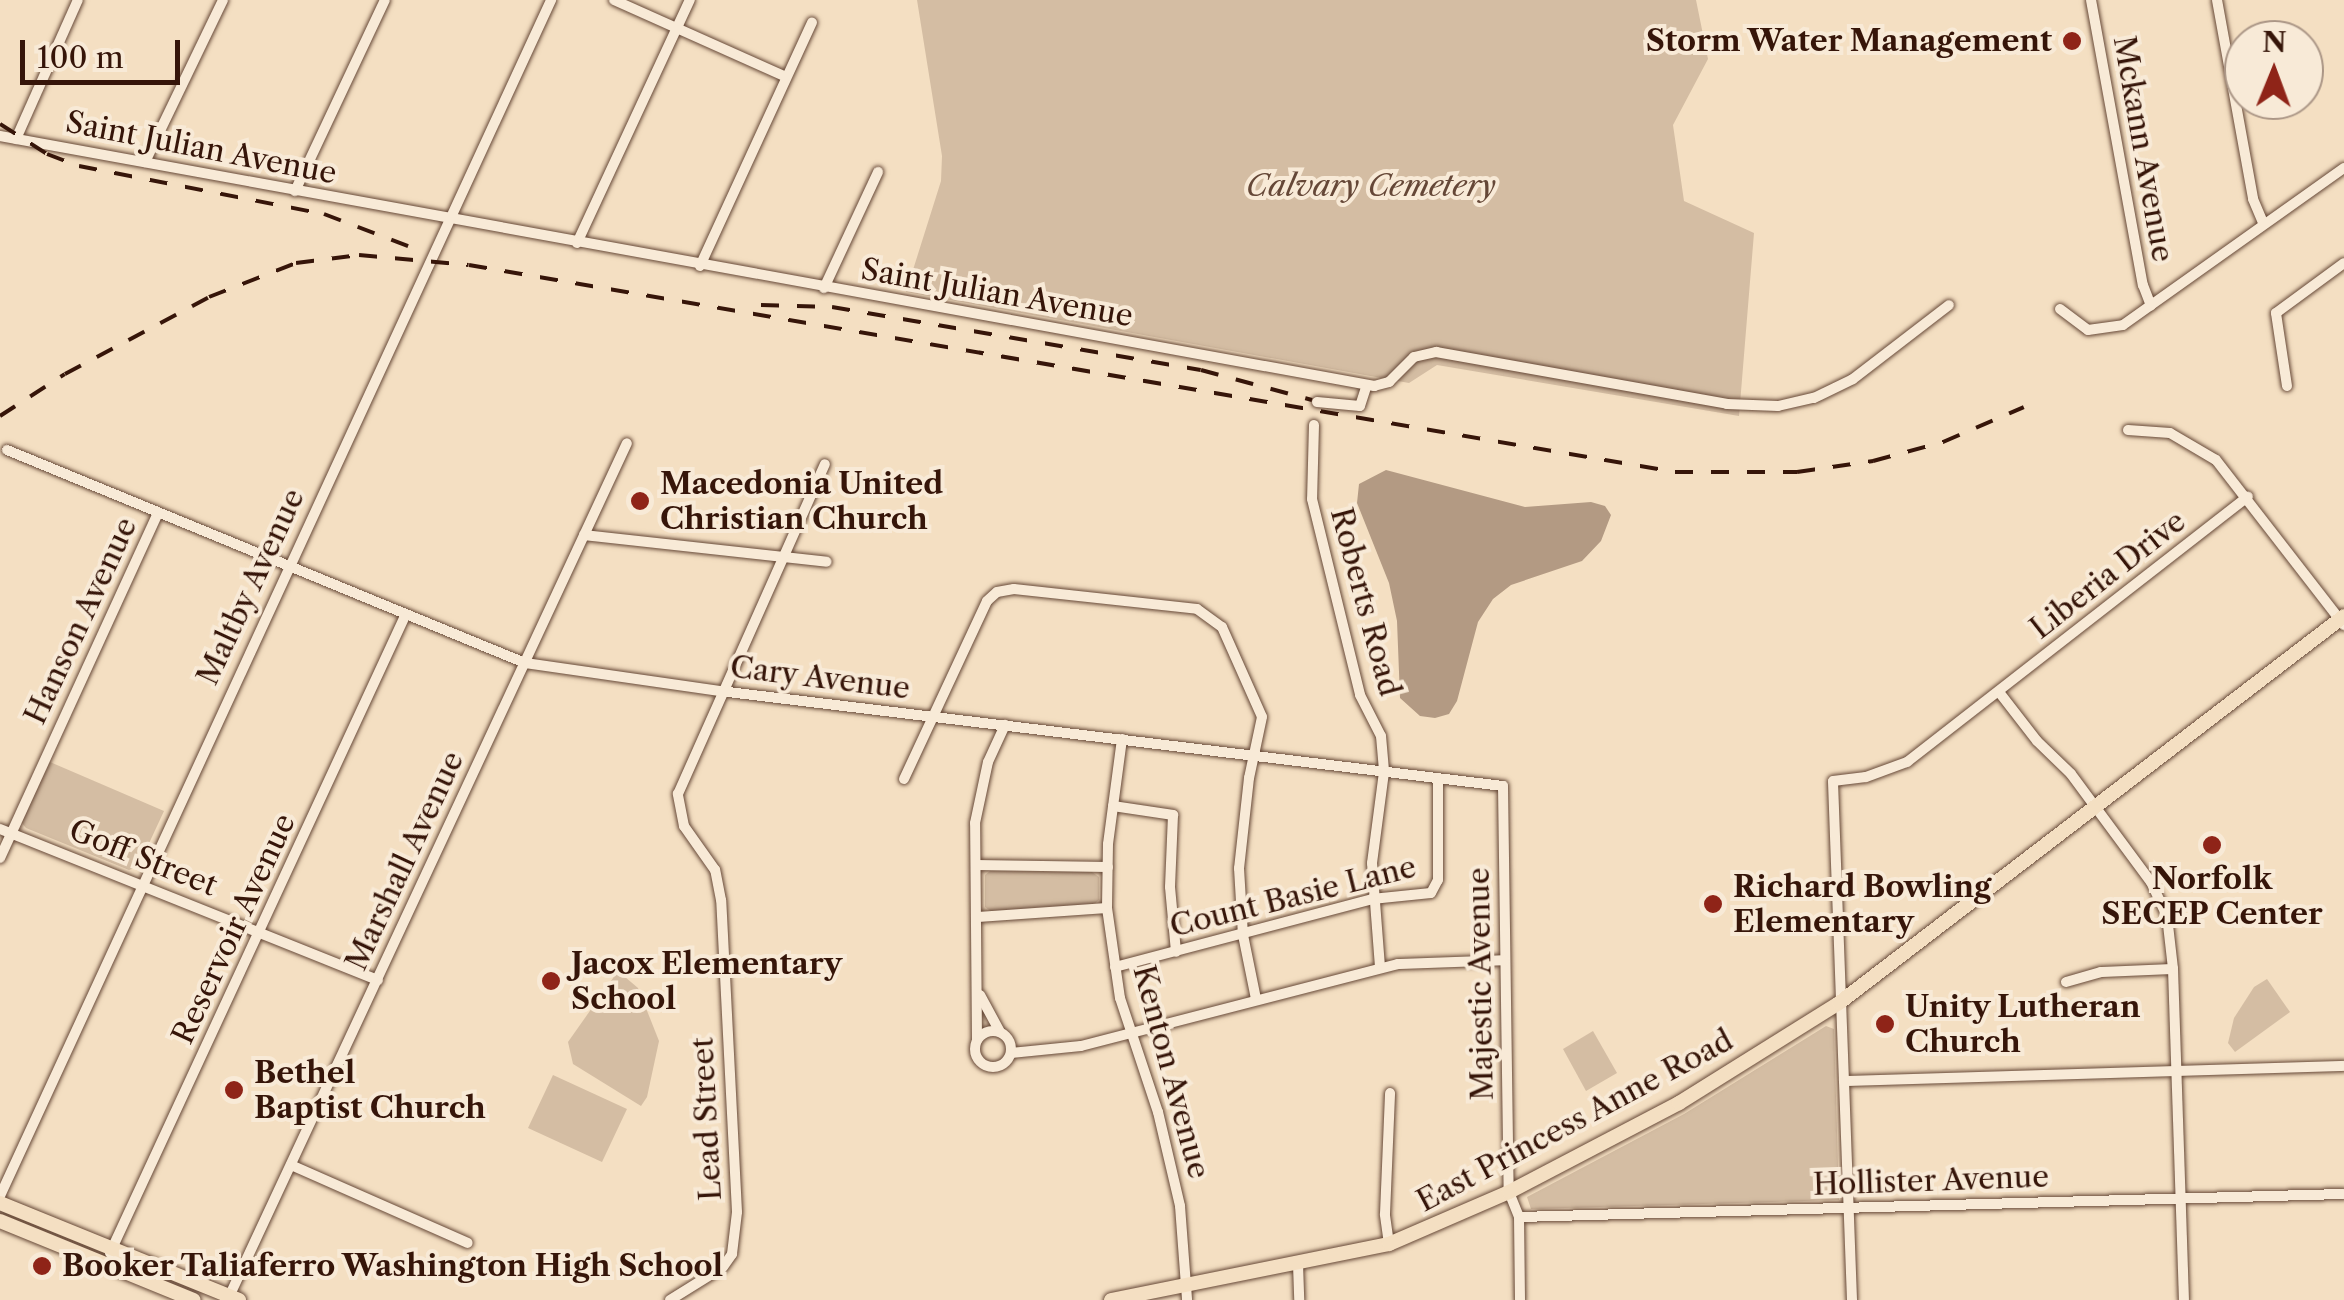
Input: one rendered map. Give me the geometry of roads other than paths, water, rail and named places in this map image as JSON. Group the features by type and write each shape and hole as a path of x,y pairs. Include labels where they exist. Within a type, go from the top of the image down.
{"main road":[{"name":"East Princess Anne Road","path":"1110,1300 1186,1293 1390,1244 1510,1192 1680,1104 1839,1003 2343,620"},
{"path":"0,1200 232,1299"},
{"path":"0,1221 194,1300"}],"street":[{"path":"16,139 78,0"},
{"path":"145,162 222,0"},
{"path":"295,191 385,0"},
{"name":"Maltby Avenue","path":"0,1200 142,883 551,0"},
{"path":"614,0 786,78"},
{"path":"577,243 690,0"},
{"name":"Mckann Avenue","path":"2090,0 2136,253 2150,306"},
{"path":"2217,0 2253,199 2263,224"},
{"path":"700,266 812,22"},
{"name":"Saint Julian Avenue","path":"0,136 1367,385"},
{"path":"2060,309 2079,326 2100,331 2123,325 2344,168"},
{"path":"824,288 878,172"},
{"path":"2287,386 2276,312 2344,263"},
{"path":"1317,402 1360,406 1367,385 1389,382 1411,359 1436,352 1727,404 1778,406 1814,398 1854,379 1949,305"},
{"name":"Roberts Road","path":"1314,425 1312,499 1360,695 1381,736 1384,772 1372,900 1380,967"},
{"path":"2128,430 2170,433 2188,440 2216,460 2343,620"},
{"name":"Marshall Avenue","path":"232,1299 628,443"},
{"name":"Cary Avenue","path":"7,450 524,663 720,692 1255,753 1504,786"},
{"name":"Lead Street","path":"670,1300 723,1267 736,1236 721,900 715,870 684,826 678,794 720,692 825,464"},
{"name":"Liberia Drive","path":"1999,692 2248,498"},
{"name":"Hanson Avenue","path":"0,858 6,831 158,514"},
{"path":"584,534 828,562"},
{"path":"904,779 986,601 998,592 1197,609 1222,627 1262,717 1239,868 1243,935 1256,998"},
{"name":"Reservoir Avenue","path":"106,1263 406,614"},
{"path":"1852,1300 1834,781 1866,777 1907,762 1999,692 2037,741 2071,774 2160,898 2171,935 2184,1300"},
{"path":"1005,725 988,762 978,810 980,995 976,1055 987,1066 1002,1065 1011,1053 1082,1046 1380,967 1424,961 1505,960"},
{"name":"Kenton Avenue","path":"1122,739 1113,806 1107,908 1130,1033 1169,1154 1180,1206 1186,1293"},
{"name":"Count Basie Lane","path":"1115,967 1372,900 1424,896 1435,887 1438,779"},
{"name":"Majestic Avenue","path":"1504,786 1510,1192 1519,1218 1520,1300"},
{"path":"1113,806 1173,815 1170,887 1176,952"},
{"name":"Goff Street","path":"6,831 378,980"},
{"path":"976,865 1108,867"},
{"path":"978,917 1107,908"},
{"path":"2066,982 2100,972 2173,970"},
{"path":"980,995 1000,1032 1008,1038 1011,1053"},
{"path":"978,1040 990,1031 1000,1032"},
{"path":"1844,1081 2344,1066"},
{"path":"1390,1094 1385,1214 1390,1244"},
{"path":"291,1165 468,1243"},
{"name":"Hollister Avenue","path":"1519,1218 2344,1194"},
{"path":"1298,1264 1299,1300"}],"railway":[{"path":"0,124 47,154 79,166 324,214 413,248"},
{"path":"0,416 65,374 209,297 296,263 359,255 469,265 1675,472 1797,472 1873,461 1943,442 2024,407"},
{"path":"761,305 832,307 1201,370 1312,400"}],"place":[{"name":"Storm Water Management","path":"2072,41"},
{"name":"Macedonia United Christian Church","path":"640,501"},
{"name":"Norfolk SECEP Center","path":"2212,845"},
{"name":"Richard Bowling Elementary","path":"1713,904"},
{"name":"Jacox Elementary School","path":"551,981"},
{"name":"Unity Lutheran Church","path":"1885,1024"},
{"name":"Bethel Baptist Church","path":"234,1090"},
{"name":"Booker Taliaferro Washington High School","path":"42,1266"}],"park label":[{"name":"Calvary Cemetery","path":"1371,186"}]}
